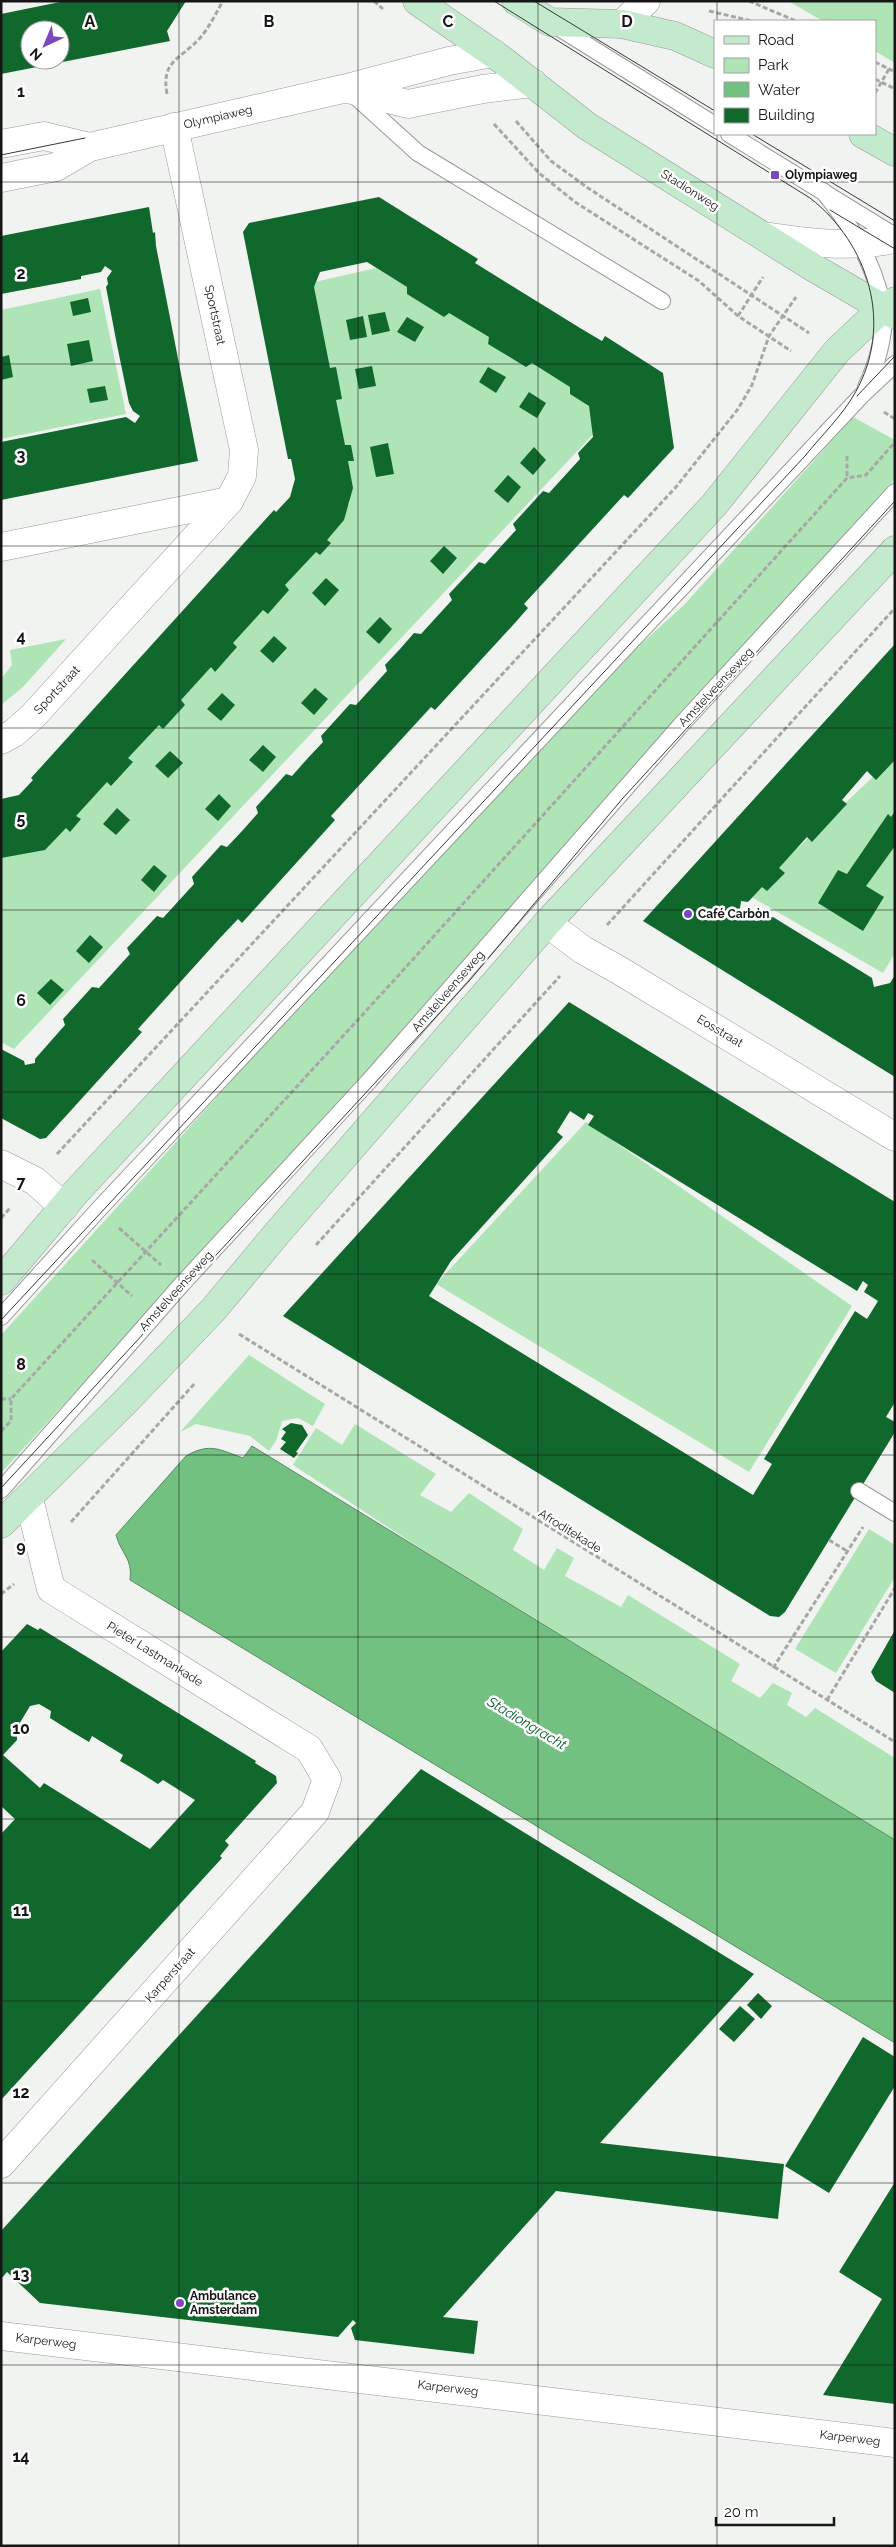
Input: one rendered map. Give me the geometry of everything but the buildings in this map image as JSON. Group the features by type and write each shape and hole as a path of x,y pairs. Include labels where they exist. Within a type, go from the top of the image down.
{"main road":[{"name":"Stadionweg","path":"417,1 494,53 587,126 764,236 892,302"},
{"path":"516,1 550,22 622,24 675,36 714,54"},
{"path":"865,135 892,149"},
{"path":"1,1281 64,1207 714,505 837,351 892,302"},
{"path":"1,1524 28,1499 213,1310 285,1223 548,923 895,550"}],"street":[{"path":"622,24 646,1"},
{"name":"Olympiaweg","path":"1,178 56,167 90,147 347,88 449,61 494,53"},
{"name":"Olympiaweg","path":"347,88 408,104 473,91 533,83"},
{"name":"Sportstraat","path":"1,740 14,733 33,716 229,501 242,476 244,450 174,127"},
{"name":"Olympiaweg","path":"1,144 44,136 90,147"},
{"path":"764,236 821,245 861,244 895,238"},
{"path":"1,547 229,501"},
{"name":"Eosstraat","path":"548,923 583,950 618,969 895,1137"},
{"path":"1,1164 35,1181 64,1207"},
{"name":"Pieter Lastmankade","path":"28,1499 51,1588 309,1749 327,1779"},
{"name":"Karperstraat","path":"1,2164 315,1812 327,1779"},
{"name":"Karperweg","path":"1,2336 895,2443"}],"lane":[{"path":"550,22 714,124"},
{"path":"347,88 418,153 662,301"},
{"path":"731,135 823,191 895,238"},
{"path":"823,191 845,218 892,302 873,372 861,396"},
{"path":"1,1317 99,1209 861,396 895,364"},
{"name":"Amstelveenseweg","path":"1,1490 182,1284 369,1081 599,816 895,492"},
{"path":"859,1490 895,1513"}],"path":[{"path":"174,127 164,78 170,66 201,37 223,1"},
{"path":"748,1 794,20"},
{"path":"876,62 895,72"},
{"path":"876,91 889,69"},
{"path":"876,80 895,89"},
{"path":"473,91 499,128 539,173 575,202 699,281 738,316"},
{"path":"1,1218 61,1150 676,487 738,409 752,385 769,336 783,318 588,188 551,161 509,114 473,91"},
{"path":"879,420 886,413"},
{"path":"1,1431 11,1420 11,1398 847,478 866,475 895,442"},
{"path":"847,478 846,457 852,450"},
{"path":"310,1252 895,608"},
{"path":"99,1209 182,1284"},
{"path":"70,1242 154,1316"},
{"path":"232,1339 244,1325"},
{"name":"Afroditekade","path":"237,1333 773,1668 895,1742"},
{"path":"1,1594 8,1590 42,1555 197,1380"},
{"path":"1,1398 11,1398"},
{"path":"773,1668 867,1521"},
{"path":"829,1540 847,1551"},
{"path":"827,1700 895,1588"}],"green space":[{"path":"788,1 895,1 895,63 876,52 876,20 821,20"},
{"path":"376,268 612,410 598,429 14,1049 1,1042 1,854 44,849 350,503 306,284"},
{"path":"100,289 126,414 1,439 1,310"},
{"path":"853,417 895,440 895,479 698,699 415,1021 1,1473 1,1335 331,971 610,672 684,605"},
{"path":"66,639 23,687 1,705 1,679 12,665 10,650"},
{"path":"895,756 895,953 883,973 748,895"},
{"path":"586,1122 852,1306 749,1472 436,1284"},
{"path":"249,1355 325,1404 313,1426 298,1418 282,1421 276,1441 269,1451 250,1436 196,1424 180,1432"},
{"path":"355,1424 436,1474 420,1495 451,1512 469,1493 523,1529 513,1550 544,1570 557,1548 574,1558 565,1576 621,1607 628,1595 740,1664 731,1681 760,1698 773,1683 792,1693 787,1705 806,1717 815,1708 895,1758 895,1840 420,1548 293,1465 316,1428 342,1445"},
{"path":"869,1529 895,1545 895,1577 836,1673 795,1649"}],"water":[{"name":"Stadiongracht","path":"252,1446 895,1840 895,2043 130,1580 130,1566 116,1535 186,1456 209,1448 243,1458"}],"tram line":[{"path":"1,1320 805,456 850,401 867,367 873,340 873,314 869,287 860,262 847,238 830,217 810,198 494,1"},
{"path":"534,1 714,110"},
{"path":"754,135 895,221"},
{"path":"1,155 85,138"},
{"path":"830,210 895,249"},
{"path":"857,396 895,356"},
{"path":"1,1488 470,980 623,798 895,501"}],"place":[{"name":"Olympiaweg","path":"775,175"},
{"name":"Café Carbòn","path":"688,914"},
{"name":"Ambulance Amsterdam","path":"180,2303"}]}
